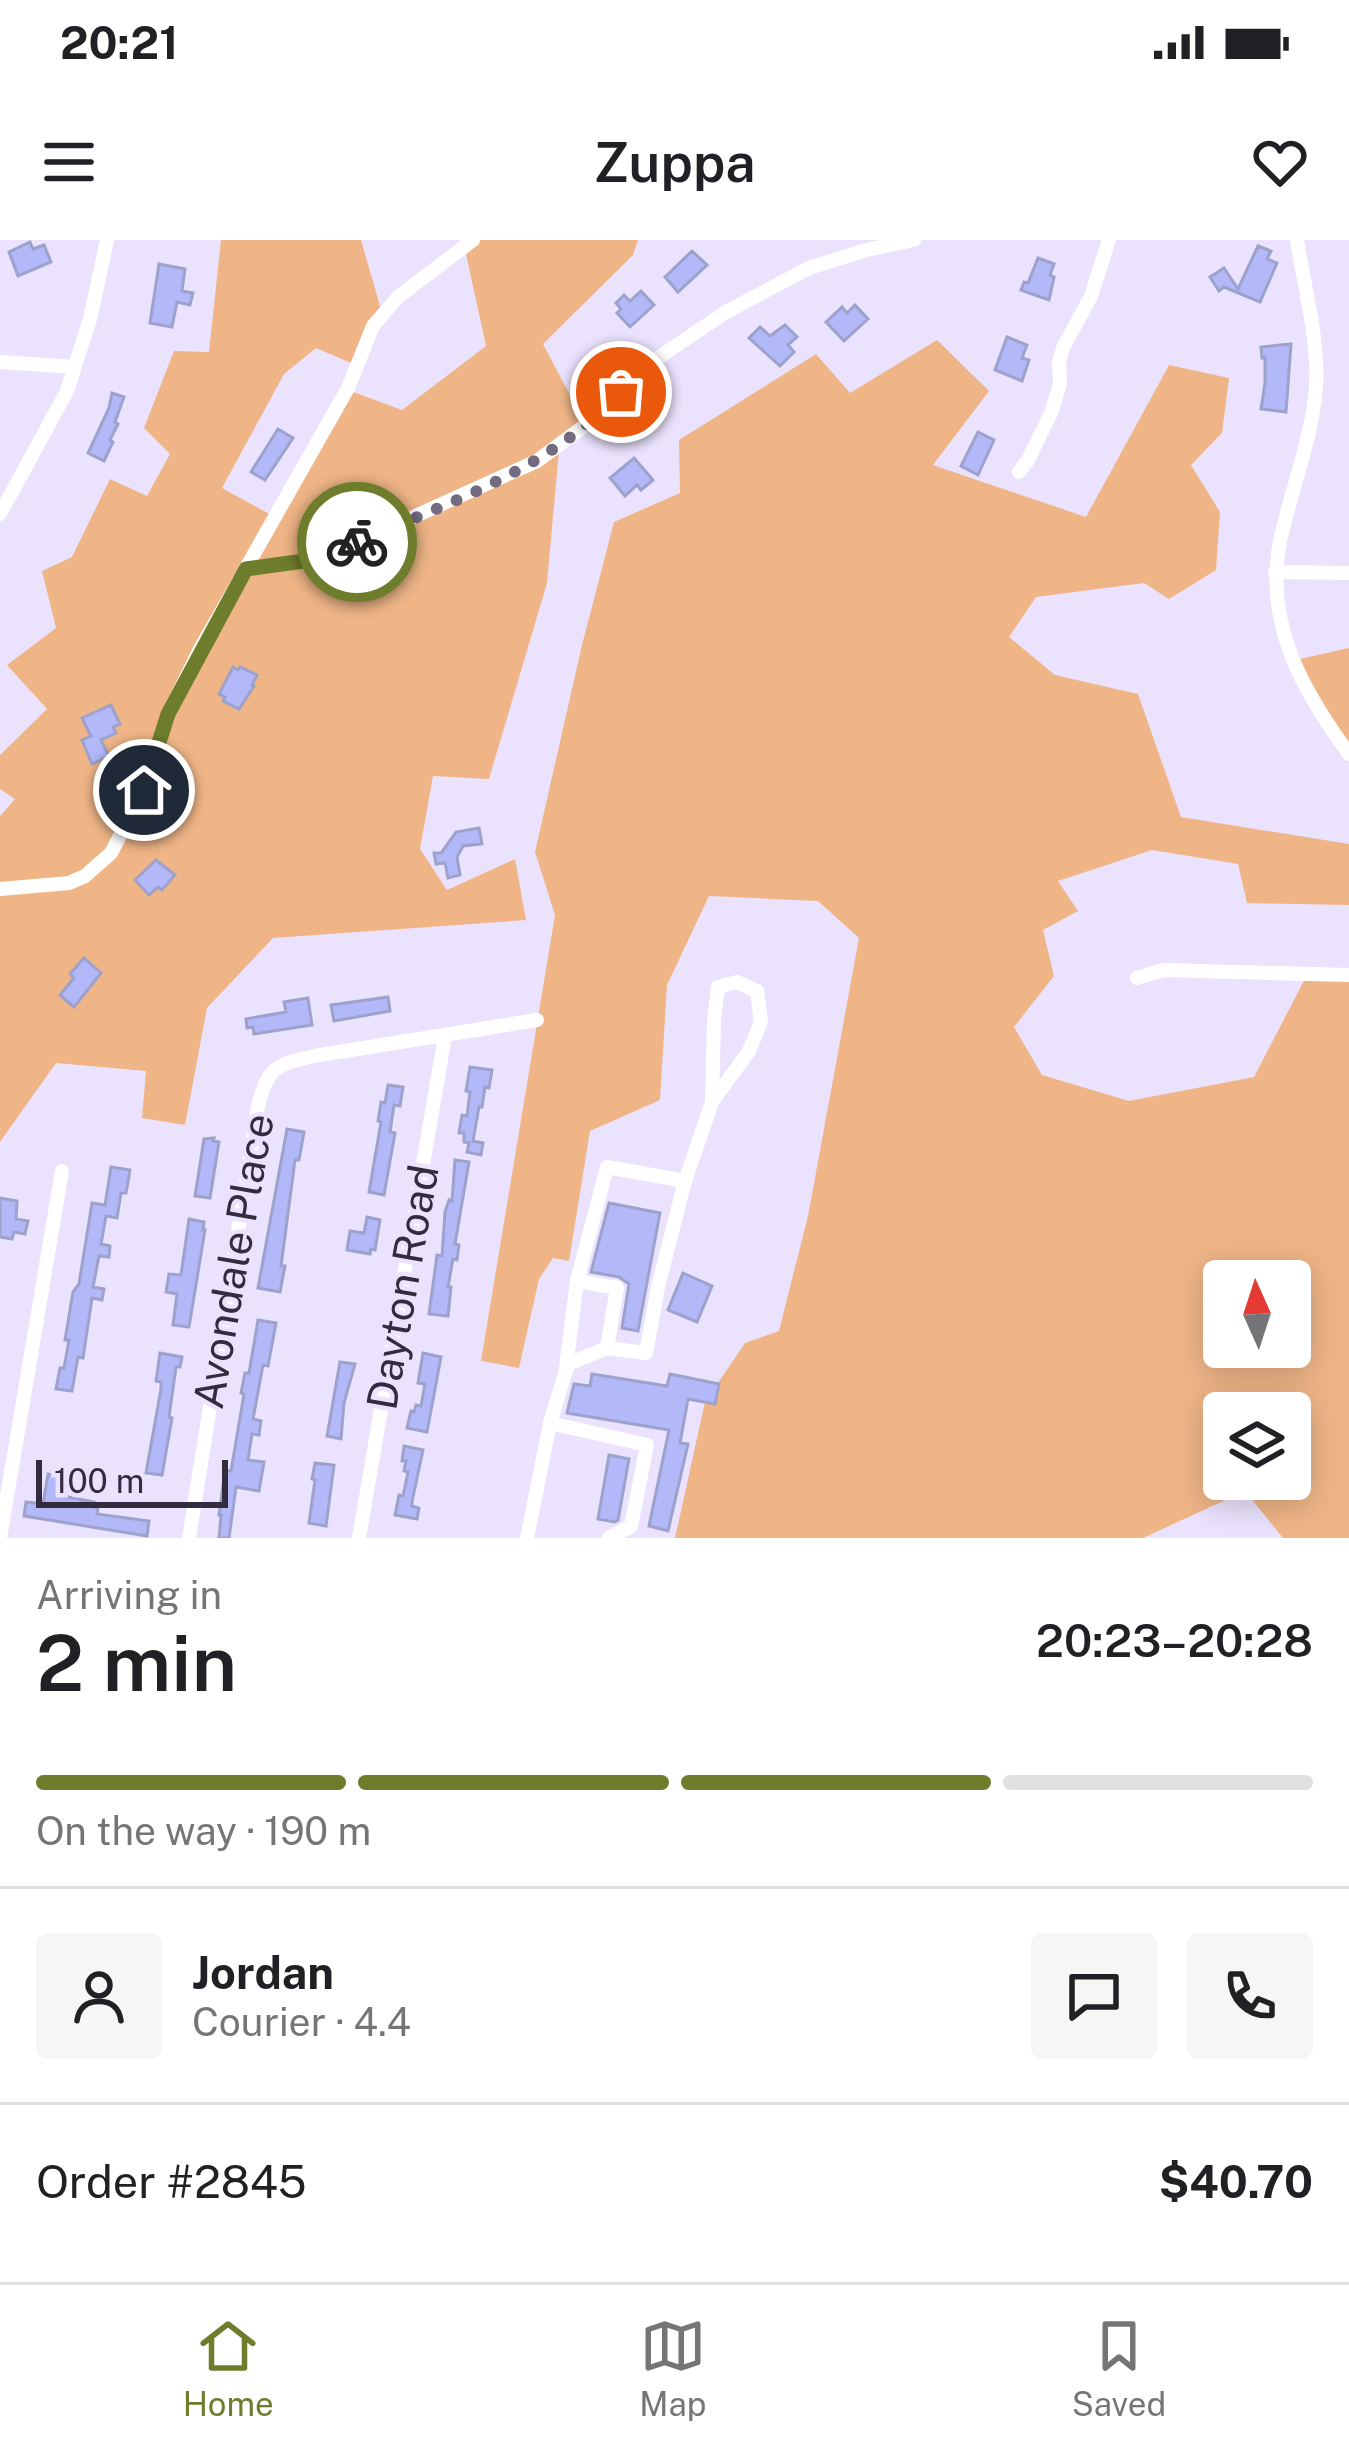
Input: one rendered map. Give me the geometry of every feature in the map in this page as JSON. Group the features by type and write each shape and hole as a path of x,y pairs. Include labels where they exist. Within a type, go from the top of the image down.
{"street":[{"path":"0,514 67,391 90,320 107,240"},
{"path":"0,889 69,883 100,866 111,853 144,790 168,714 348,388 373,326 398,297 473,240"},
{"path":"246,569 304,561 358,542 537,461 602,413 640,370 726,311 809,268 914,240"},
{"path":"1019,472 1051,413 1063,348 1090,296 1109,240"},
{"path":"1297,240 1316,384 1275,572 1280,619 1292,659 1312,702 1349,754"},
{"path":"0,362 75,367"},
{"path":"1275,572 1349,573"},
{"path":"1137,979 1163,970 1349,975"},
{"path":"566,1367 607,1348 646,1353 685,1180 712,1102 749,1052 761,1022 758,992 737,982 718,987 712,1102"},
{"path":"445,1036 537,1020"},
{"name":"Avondale Place","path":"189,1538 264,1083 284,1063 445,1036"},
{"name":"Dayton Road","path":"359,1538 445,1036"},
{"path":"527,1538 566,1367 578,1281 607,1168 685,1180"},
{"path":"0,1538 62,1172"},
{"path":"578,1281 617,1288 607,1348"},
{"path":"550,1423 647,1445 632,1526 609,1538"}],"shaded area":[{"path":"221,240 361,240 382,313 358,366 316,348 284,374 222,488 273,516 345,389 402,410 486,346 463,240 638,240 633,255 543,344 588,429 559,451 547,583 489,779 433,776 420,849 447,890 515,859 526,920 273,938 207,1008 185,1125 142,1118 146,1071 56,1063 0,1142 0,816 15,799 0,789 0,755 47,709 7,665 56,628 42,571 72,557 110,479 147,496 170,454 144,428 174,351 209,352"},
{"path":"937,340 989,391 933,465 1086,517 1169,365 1229,378 1222,433 1191,465 1220,512 1216,570 1169,599 1144,583 1036,597 1009,637 1055,675 1138,694 1181,817 1349,844 1349,905 1247,903 1238,864 1152,850 1058,881 1078,911 1043,930 1054,976 1014,1027 1042,1075 1129,1101 1254,1077 1309,971 1349,971 1349,1538 1283,1538 1252,1500 1311,1500 1311,1392 1203,1392 1203,1500 1225,1500 1143,1538 675,1538 705,1402 745,1343 779,1331 808,1216 859,938 818,901 709,896 667,985 660,1100 590,1131 569,1261 553,1258 539,1279 519,1368 481,1361 555,915 535,852 614,522 680,493 679,440 816,354 850,393"},
{"path":"1349,648 1349,749 1295,660"}],"building":[{"path":"30,242 33,249 44,245 51,262 18,276 9,252"},
{"path":"1258,246 1271,251 1267,259 1277,263 1260,302 1224,287 1219,291 1210,277 1224,268 1238,289"},
{"path":"692,251 707,265 678,292 665,277"},
{"path":"1038,258 1054,264 1049,300 1021,290"},
{"path":"159,264 185,269 182,291 193,293 190,305 177,302 172,327 150,323"},
{"path":"641,291 654,305 630,327 617,313 621,309 616,303 624,295 630,301"},
{"path":"855,305 868,319 844,341 826,322 842,307 847,313"},
{"path":"785,325 797,337 788,345 794,352 780,366 749,338 760,327 770,336"},
{"path":"1007,337 1027,345 1022,358 1029,360 1022,381 995,370"},
{"path":"1291,344 1286,412 1261,409 1265,357 1261,347"},
{"path":"112,393 124,397 104,461 88,453"},
{"path":"278,429 293,438 265,480 251,472"},
{"path":"978,432 994,440 978,475 961,466"},
{"path":"634,458 653,480 625,496 610,478"},
{"path":"233,667 257,675 239,709 219,694"},
{"path":"111,705 120,724 113,727 116,733 101,740 109,756 92,764 82,740 91,736 82,718"},
{"path":"479,828 482,844 463,846 457,857 460,875 448,878 445,863 436,864 434,853 441,853 456,832"},
{"path":"156,860 175,875 162,890 158,887 149,895 135,880"},
{"path":"84,958 101,973 74,1007 60,995"},
{"path":"388,997 390,1011 334,1021 331,1005"},
{"path":"308,998 312,1025 254,1034 253,1027 247,1028 246,1019 286,1012 284,1002"},
{"path":"470,1067 492,1070 473,1141 483,1143 481,1155 467,1152 469,1143 459,1133 462,1115 467,1116"},
{"path":"388,1085 403,1087 400,1106 394,1105 390,1132 395,1133 384,1195 369,1192 381,1102 385,1103"},
{"path":"287,1129 304,1132 299,1160 295,1160 280,1292 258,1288"},
{"path":"204,1139 219,1142 210,1198 195,1196"},
{"path":"455,1160 469,1162 455,1244 459,1245 457,1260 453,1259 448,1287 448,1316 429,1314 437,1255 442,1256 445,1212 452,1201"},
{"path":"111,1167 130,1170 117,1218 106,1216 101,1244 110,1246 109,1257 99,1256 93,1287 104,1289 102,1300 92,1298 83,1358 78,1357 72,1391 56,1389 60,1368 64,1368 73,1292 79,1284 92,1203 105,1205"},
{"path":"0,1198 17,1201 16,1219 28,1221 25,1234 0,1237"},
{"path":"609,1203 660,1213 638,1331 622,1328 629,1284 619,1277 591,1272"},
{"path":"367,1217 380,1220 375,1250 370,1254 347,1250 350,1231 364,1233"},
{"path":"189,1219 204,1222 205,1230 189,1327 173,1325 177,1294 166,1292 169,1274 181,1275"},
{"path":"683,1273 712,1286 697,1322 668,1310"},
{"path":"258,1320 276,1323 253,1419 261,1421 259,1435 252,1434 248,1460 264,1462 259,1491 236,1487 229,1538 219,1538 225,1470 231,1471 241,1393"},
{"path":"160,1353 182,1357 176,1367 162,1475 146,1473 161,1389 161,1382 156,1381"},
{"path":"423,1353 441,1357 427,1432 407,1428 411,1411 421,1406 425,1384 418,1383"},
{"path":"340,1362 355,1364 344,1403 341,1439 327,1436"},
{"path":"592,1374 667,1386 670,1374 719,1384 715,1404 688,1399 680,1443 688,1444 668,1531 649,1526 669,1430 567,1413 574,1384 590,1386"},
{"path":"404,1446 423,1450 412,1502 419,1508 417,1519 395,1515 408,1472 402,1461"},
{"path":"609,1455 629,1459 615,1522 598,1519"},
{"path":"315,1463 334,1465 326,1526 309,1523"},
{"path":"48,1474 61,1477 58,1495 94,1502 97,1514 149,1521 147,1536 24,1516 26,1502 43,1504"}],"way so far":[{"path":"357,542 537,461 602,413 621,392"}],"route":[{"path":"144,790 168,714 246,569 304,561 357,542"}]}
